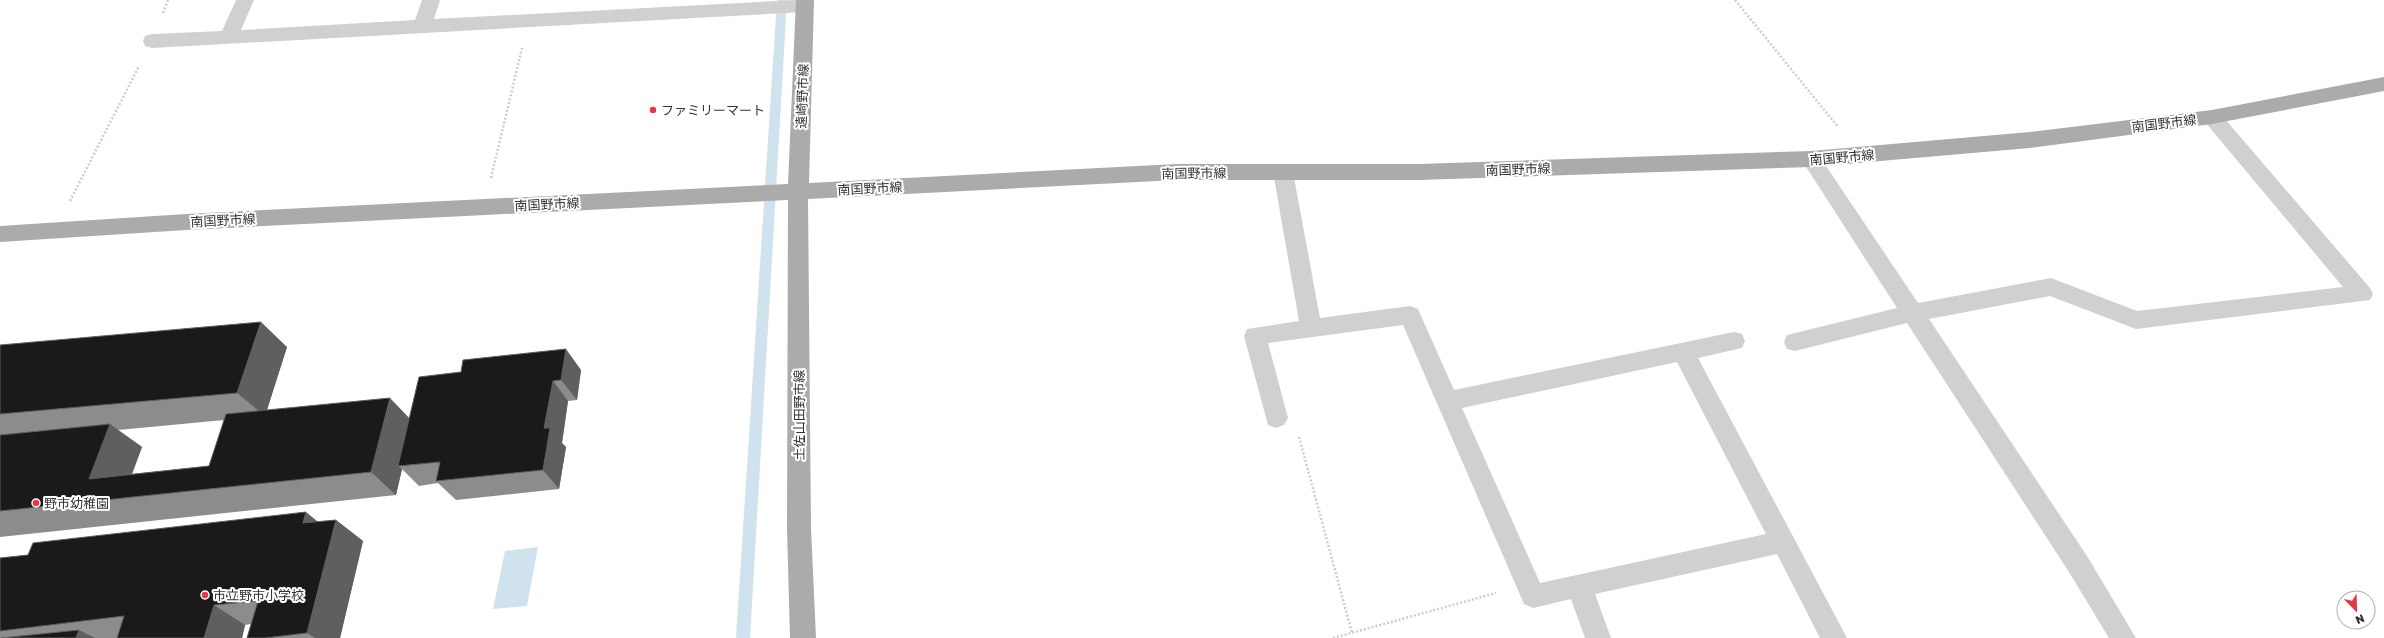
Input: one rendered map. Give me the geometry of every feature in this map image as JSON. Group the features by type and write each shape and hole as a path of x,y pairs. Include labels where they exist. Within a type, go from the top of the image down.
{"main road":[{"name":"遠崎野市線","path":"798,192 805,3"},
{"name":"南国野市線","path":"0,234 186,222 1177,172 1418,172 1811,160 2030,140 2212,117 2384,84"},
{"name":"土佐山田野市線","path":"798,192 800,528 803,638"}],"street":[{"path":"228,37 245,0"},
{"path":"423,26 431,0"},
{"path":"152,41 528,21 714,6 805,3"},
{"path":"1795,342 1912,313 2051,287 2136,320 2362,294 2212,117"},
{"path":"1811,160 2074,558 2123,638"},
{"path":"1283,172 1311,329"},
{"path":"1276,418 1255,336 1410,315 1533,596 1782,542"},
{"path":"1447,401 1734,341"},
{"path":"1683,352 1834,638"},
{"path":"1579,586 1598,638"}],"path":[{"path":"54,231 152,41 168,0"},
{"path":"1735,0 1861,155"},
{"path":"484,207 528,21"},
{"path":"1276,418 1295,420 1352,633"},
{"path":"1333,638 1527,584"}],"water":[{"path":"538,547 527,606 493,609 505,551"}],"building":[{"path":"261,322 237,393 0,414 0,345"},
{"path":"566,349 561,380 553,381 544,428 550,428 543,470 436,481 440,462 398,466 419,377 461,372 463,360"},
{"path":"390,398 371,472 0,511 0,435 110,424 89,479 209,466 226,414"},
{"name":"市立野市小学校","path":"306,512 303,523 336,520 307,633 265,638 247,638 258,601 214,605 204,638 117,638 124,616 0,631 0,558 28,555 33,543"},
{"path":"79,630 76,638 1,638"}],"waterway":[{"path":"743,638 782,0"}],"place":[{"name":"ファミリーマート","path":"653,110"},
{"name":"野市幼稚園","path":"36,503"},
{"name":"市立野市小学校","path":"205,595"}]}
